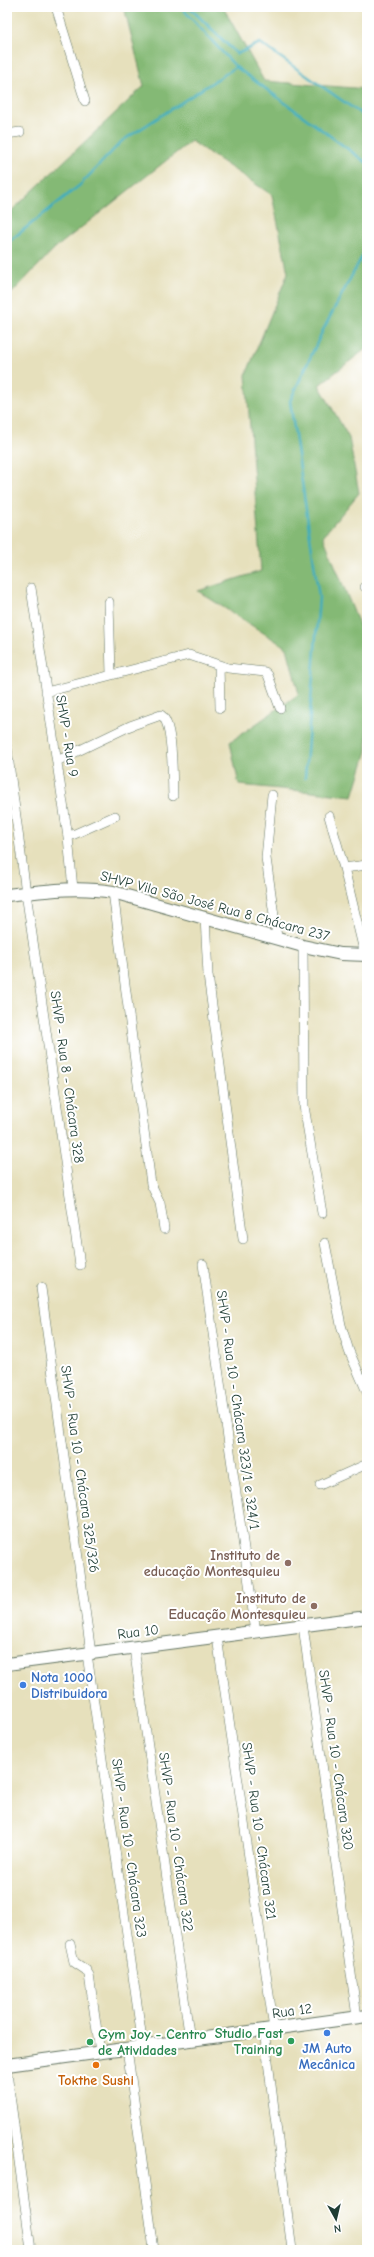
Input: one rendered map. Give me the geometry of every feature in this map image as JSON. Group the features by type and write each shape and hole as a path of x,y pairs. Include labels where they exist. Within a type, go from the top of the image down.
{"street":[{"path":"56,7 85,101"},
{"path":"7,134 20,132"},
{"name":"SHVP - Rua 9","path":"31,588 40,634 46,692 68,837 73,888"},
{"path":"108,602 111,674"},
{"path":"46,692 189,655 234,669 265,672 280,708"},
{"path":"219,665 220,708"},
{"path":"57,761 130,726 161,716 165,719 169,735 173,796"},
{"name":"SHVP - Rua 8 - Chácara 328","path":"7,748 26,893 80,1264"},
{"path":"272,795 266,858 277,937"},
{"path":"68,837 115,816"},
{"path":"329,816 366,955"},
{"path":"344,868 367,865"},
{"name":"SHVP Vila São José Rua 8 Chácara 237","path":"7,895 73,888 113,892 277,937 303,946 341,954 366,955"},
{"path":"113,892 151,1184 160,1203 164,1229"},
{"path":"205,917 205,949 243,1239"},
{"path":"303,946 304,1106 322,1213"},
{"path":"326,1243 341,1326 351,1356 367,1392"},
{"name":"SHVP - Rua 10 - Chácara 323/1 e 324/1","path":"203,1264 256,1632"},
{"name":"SHVP - Rua 10 - Chácara 325/326","path":"41,1288 89,1653"},
{"path":"320,1485 367,1464"},
{"name":"Rua 10","path":"7,1664 367,1617"},
{"name":"SHVP - Rua 10 - Chácara 320","path":"303,1626 362,2016"},
{"name":"SHVP - Rua 10 - Chácara 321","path":"217,1637 269,2029 292,2250"},
{"name":"SHVP - Rua 10 - Chácara 322","path":"134,1648 190,2040"},
{"name":"SHVP - Rua 10 - Chácara 323","path":"89,1653 143,2046"},
{"path":"70,1944 74,1962 86,1970 89,1975 100,2052"},
{"name":"Rua 12","path":"7,2065 362,2016"},
{"path":"126,2048 154,2250"},
{"path":"7,2073 32,2250"}],"green space":[{"path":"124,7 223,7 264,81 367,89 367,348 319,385 349,438 359,493 323,536 367,644 367,751 353,796 239,785 230,742 299,694 287,648 198,591 261,571 246,375 288,273 272,195 191,141 54,249 7,298 7,215 144,86"}],"waterway":[{"path":"181,7 236,67 367,163"},
{"path":"189,7 237,54 260,43 367,118"},
{"path":"7,243 80,185 122,141 236,67"},
{"path":"305,778 319,597 290,401 323,330 367,247"}],"place":[{"name":"Instituto de educação Montesquieu","path":"288,1563"},
{"name":"Instituto de Educação Montesquieu","path":"314,1606"},
{"name":"Nota 1000 Distribuidora","path":"23,1685"},
{"name":"JM Auto Mecânica","path":"327,2033"},
{"name":"Studio Fast Training","path":"291,2041"},
{"name":"Gym Joy - Centro de Atividades","path":"90,2042"},
{"name":"Tokthe Sushi","path":"96,2065"}]}
